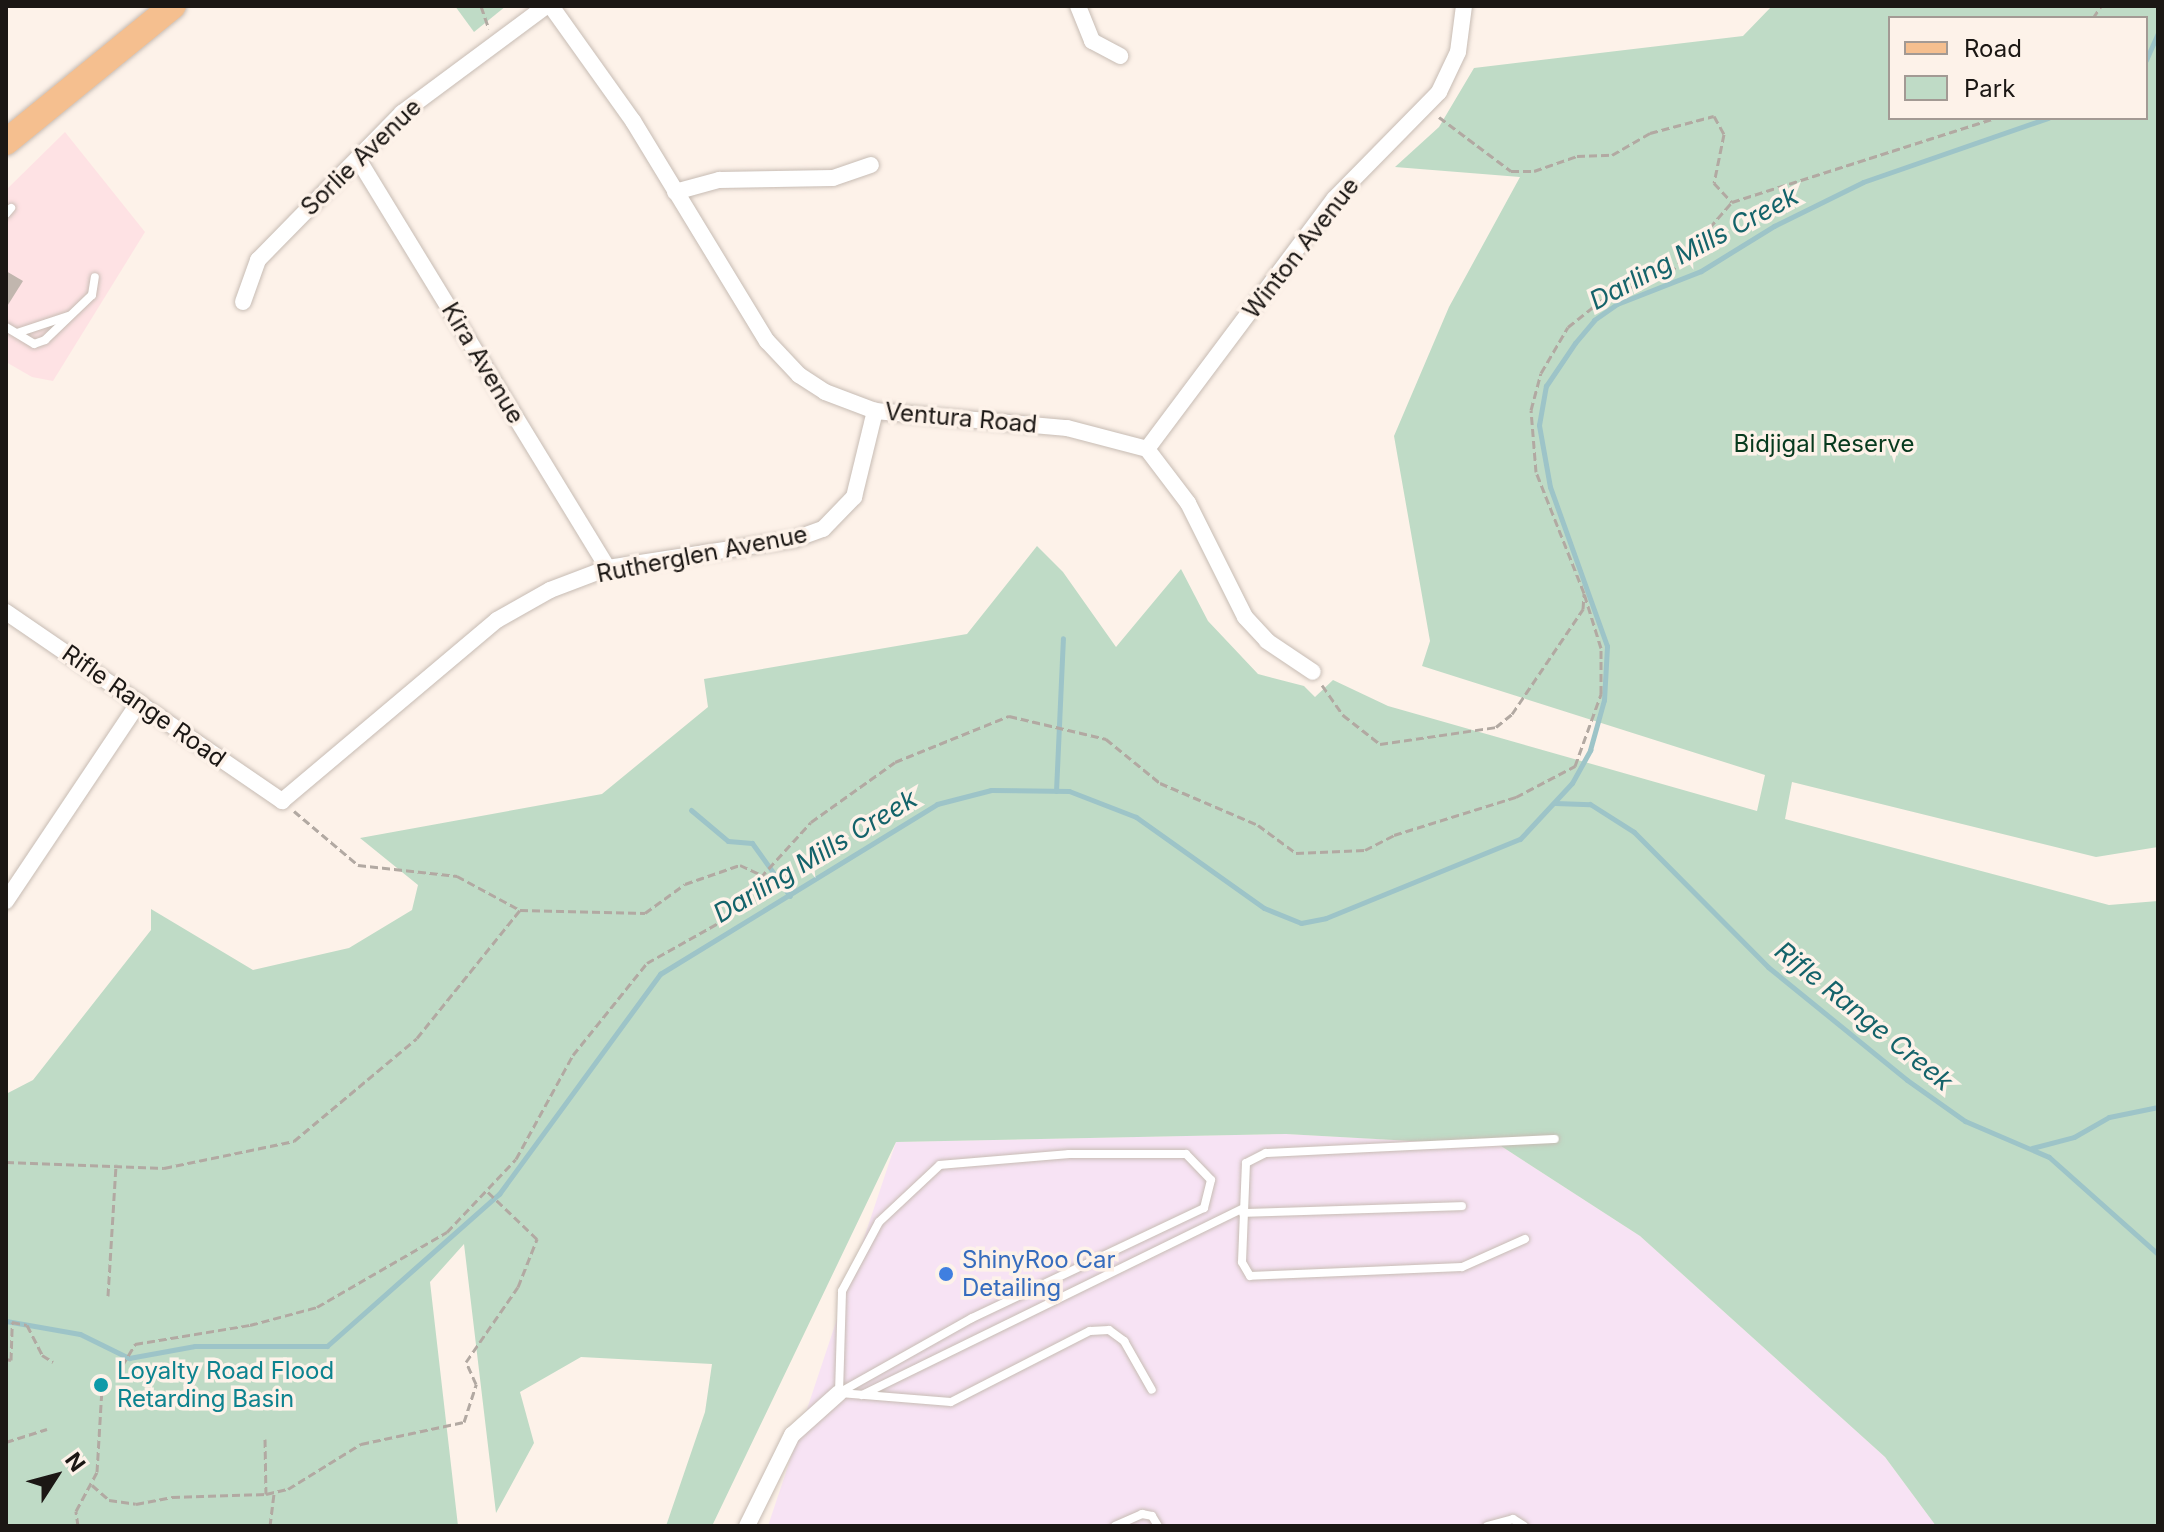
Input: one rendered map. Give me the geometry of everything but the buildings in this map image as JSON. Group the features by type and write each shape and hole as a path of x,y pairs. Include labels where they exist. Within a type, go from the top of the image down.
{"main road":[{"path":"6,142 173,6"}],"street":[{"name":"Sorlie Avenue","path":"243,302 258,260 413,103 549,6"},
{"name":"Ventura Road","path":"549,6 633,121 779,356 812,385 875,411 1067,428 1147,449"},
{"path":"1078,6 1092,41 1120,56"},
{"name":"Winton Avenue","path":"1147,449 1334,199 1427,108 1458,52 1464,6"},
{"name":"Kira Avenue","path":"358,159 608,568"},
{"path":"675,192 719,180 833,178 871,165"},
{"name":"Rutherglen Avenue","path":"282,801 497,620 550,590 608,568 795,539 823,529 854,497 875,411"},
{"path":"1147,449 1188,503 1245,617 1267,641 1313,672"},
{"name":"Rifle Range Road","path":"6,612 282,801"},
{"path":"6,901 139,702"},
{"path":"747,1526 792,1435 839,1393"}],"lane":[{"path":"6,327 16,333 76,312 92,295 95,277"},
{"path":"1525,1239 1462,1267 1250,1276 1242,1262 1246,1163 1260,1153 1555,1139"},
{"path":"1069,1154 1186,1154 1211,1180 1204,1208 972,1318 839,1393 842,1291 879,1222 940,1165 1069,1154"},
{"path":"862,1395 1244,1210 1462,1206"},
{"path":"839,1393 951,1402 1090,1331 1109,1330 1124,1341 1152,1390"},
{"path":"1115,1526 1142,1514 1152,1516 1158,1526"},
{"path":"1487,1526 1513,1519 1524,1526"}],"path":[{"path":"481,6 489,29"},
{"path":"1427,108 1511,171 1534,171 1577,156 1612,155 1650,133 1714,116 1724,134 1714,183 1732,202"},
{"path":"122,1366 135,1344 250,1325 317,1307 447,1232 516,1159 573,1055 647,963 720,922 761,875 851,790 895,762 1009,716 1106,739 1160,783 1258,825 1296,853 1365,850 1394,835 1516,797 1575,766 1601,694 1600,642 1536,472 1531,410 1541,373 1568,327 1607,296 1670,273 1732,202 1990,120"},
{"path":"1313,672 1343,715 1380,744 1496,727 1512,714 1577,623 1584,593"},
{"path":"282,801 358,865 457,876 520,910 645,913 685,884 740,865 761,875"},
{"path":"6,1162 116,1163 164,1168 294,1141 417,1038 520,910"},
{"path":"108,1296 116,1163"},
{"path":"92,1485 109,1500 136,1504 172,1497 266,1494 288,1489 361,1444 464,1422 476,1384 466,1362 518,1287 537,1239 487,1191"},
{"path":"8,1360 12,1322 27,1325 44,1357 53,1362"},
{"path":"78,1526 76,1511 92,1485 102,1389"},
{"path":"6,1442 47,1429"},
{"path":"265,1439 266,1494"},
{"path":"270,1526 274,1492"}],"shaded area":[{"path":"65,132 145,232 53,381 32,377 6,362 6,190"},
{"path":"1286,1134 1501,1146 1640,1236 1885,1457 1936,1526 768,1526 896,1142"}],"green space":[{"path":"455,6 506,6 474,32"},
{"name":"Bidjigal Reserve","path":"1772,6 2158,6 2158,847 2096,857 1792,782 1785,819 2109,905 2158,901 2158,1526 1936,1526 1885,1457 1640,1236 1501,1146 1286,1134 896,1142 712,1526 666,1526 705,1412 712,1364 581,1357 520,1392 534,1443 496,1513 464,1244 430,1282 458,1526 6,1526 6,1094 33,1080 151,930 151,909 253,970 349,948 412,910 418,885 360,838 602,794 708,707 704,679 967,634 1037,546 1063,572 1116,647 1181,569 1208,621 1258,674 1304,686 1315,697 1333,680 1388,706 1757,811 1765,775 1422,666 1430,641 1394,436 1449,307 1520,177 1395,167 1439,127 1474,68 1743,36"}],"waterway":[{"name":"Darling Mills Creek","path":"2148,56 2158,33"},
{"name":"Darling Mills Creek","path":"6,1321 80,1334 129,1358 195,1346 327,1346 499,1194 660,974 937,804 991,790 1069,791 1136,817 1264,908 1301,923 1326,918 1520,839 1572,783 1590,750 1604,700 1607,646 1550,487 1539,425 1546,386 1575,343 1594,320 1617,304 1701,271 1774,226 1863,182 2042,120"},
{"path":"1056,791 1063,638"},
{"name":"Rifle Range Creek","path":"1555,803 1590,804 1634,832 1768,967 1907,1080 1965,1121 2049,1157 2158,1254"},
{"path":"691,810 728,841 752,843 790,896"},
{"path":"2032,1148 2074,1137 2109,1117 2158,1107"}],"place":[{"name":"ShinyRoo Car Detailing","path":"946,1274"},
{"name":"Loyalty Road Flood Retarding Basin","path":"101,1385"}]}
